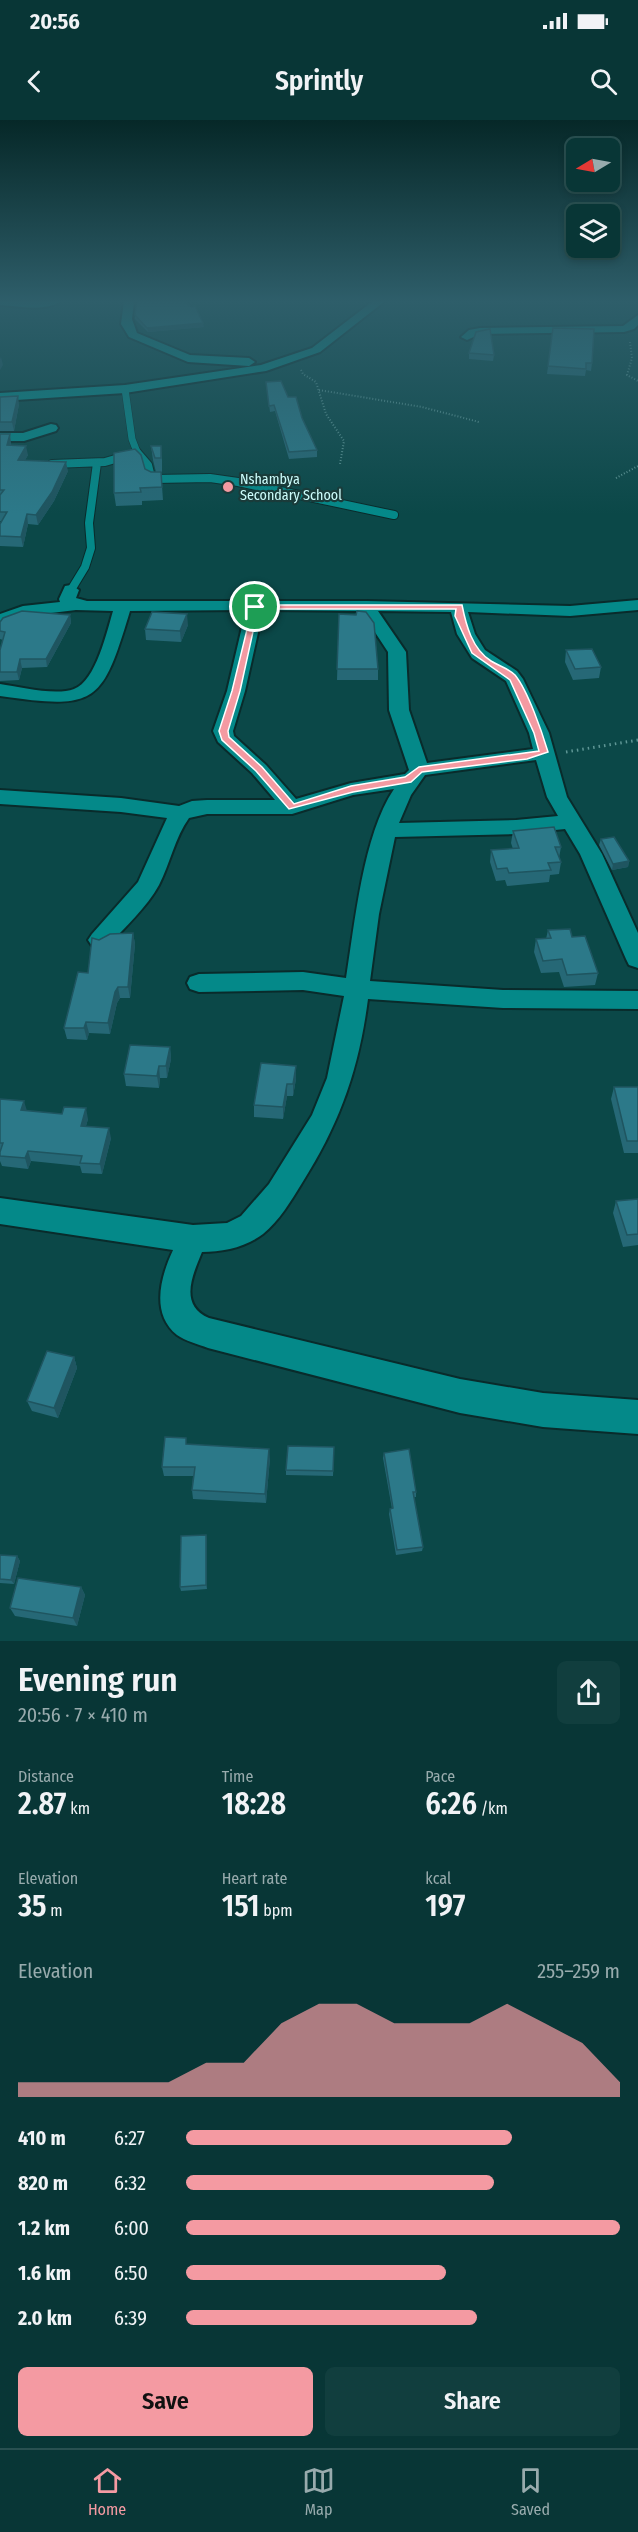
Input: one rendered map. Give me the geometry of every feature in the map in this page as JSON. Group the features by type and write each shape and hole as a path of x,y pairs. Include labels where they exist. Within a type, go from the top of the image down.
{"street":[{"path":"0,397 125,389 237,372"},
{"path":"0,437 24,437 51,428"},
{"path":"0,620 23,611 74,598 123,606 460,607 594,610 638,605"},
{"path":"0,690 67,695 80,694 87,690 96,680 102,666 123,606"},
{"path":"255,607 236,691 224,731 225,738 259,769 292,807"},
{"path":"0,1211 212,1240 238,1234 266,1215 283,1188 324,1119 341,1077 385,830 413,775 399,710 397,652 368,607"},
{"path":"460,607 459,616 475,651 487,662 508,673 514,679 539,733 557,797 591,854 638,959"},
{"path":"100,940 147,886 173,825 182,813 192,808 292,807 351,789 413,775 544,754"},
{"path":"0,798 121,805 182,813"},
{"path":"385,830 516,827 573,821"},
{"path":"199,983 303,981 357,989 503,999 638,1000"},
{"path":"193,1239 175,1285 177,1307 187,1323 208,1333 460,1396 543,1410 638,1417"}],"lane":[{"path":"125,389 135,451 145,459 152,469 151,477 155,479 210,478 394,515"},
{"path":"45,464 97,463 120,459 135,451"},
{"path":"74,598 91,548 89,524 97,463"}],"path":[{"path":"302,372 316,382 326,414 344,441 340,465"},
{"path":"628,372 627,375 638,381"},
{"path":"319,390 422,407 479,422"},
{"path":"616,478 638,466"},
{"path":"544,754 638,740"}],"building":[{"path":"281,381 288,397 296,397 302,418 317,450 289,452 274,405 269,406 266,382"},
{"path":"18,396 12,422 0,422 0,397"},
{"path":"0,434 10,434 7,445 26,446 18,460 66,462 52,492 36,515 27,514 21,537 0,536 0,524 7,512 0,512 0,495 4,490 0,490"},
{"path":"151,446 161,446 161,458 155,458"},
{"path":"135,449 141,455 145,469 151,472 161,472 162,487 140,488 141,492 114,493 114,453"},
{"path":"22,611 70,615 46,659 20,659 17,672 0,672 0,650 5,632 0,631 0,622 3,618"},
{"path":"357,611 366,612 374,623 378,669 337,669 339,614 356,615"},
{"path":"152,612 187,614 180,631 145,629"},
{"path":"592,649 601,667 575,669 566,650"},
{"path":"554,827 561,847 555,847 561,862 548,863 551,870 509,873 507,868 497,869 491,850 519,848 513,831"},
{"path":"614,837 629,861 613,864 601,839"},
{"path":"570,929 572,937 585,936 598,973 567,975 562,959 543,961 536,939 551,938 548,930"},
{"path":"133,933 128,987 118,987 115,992 108,1023 86,1022 84,1028 64,1028 78,972 88,973 92,938 99,940 110,934"},
{"path":"130,1045 170,1047 166,1066 159,1066 157,1076 124,1074"},
{"path":"261,1063 296,1066 293,1084 287,1084 283,1107 254,1105"},
{"path":"614,1087 638,1087 638,1141 627,1141"},
{"path":"0,1099 24,1101 21,1110 62,1114 64,1107 86,1108 81,1126 109,1128 100,1164 80,1163 82,1156 28,1151 25,1158 0,1156 3,1143 0,1143"},
{"path":"638,1199 638,1234 627,1235 616,1201"},
{"path":"47,1351 74,1357 54,1408 27,1401"},
{"path":"165,1437 186,1438 186,1444 269,1449 265,1494 192,1490 195,1467 162,1467"},
{"path":"288,1446 334,1447 333,1471 286,1470"},
{"path":"409,1449 416,1492 413,1492 423,1547 397,1550 384,1453"},
{"path":"206,1535 206,1585 180,1587 181,1536"},
{"path":"0,1555 17,1556 11,1580 0,1579"},
{"path":"18,1578 81,1587 73,1618 10,1608"}],"place":[{"name":"Nshambya Secondary School","path":"228,487"}],"route":[{"path":"255,607 460,607 459,616 475,651 480,657 498,666 514,679 539,733 543,752 419,770 408,780 351,789 292,807 259,769 225,738 224,731 236,691 255,607"}]}
